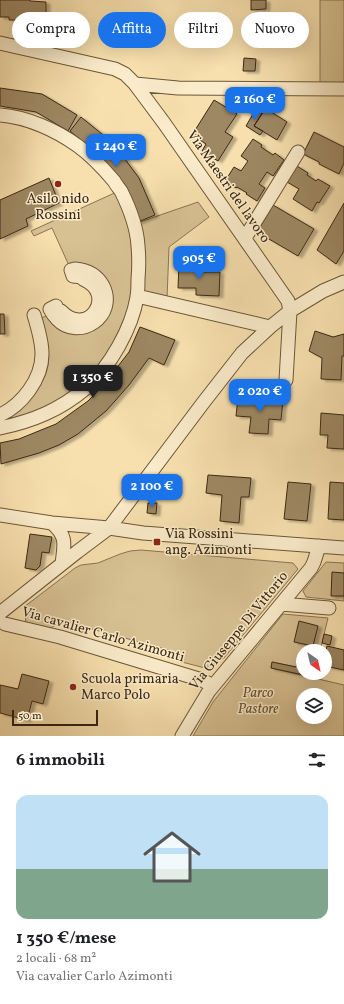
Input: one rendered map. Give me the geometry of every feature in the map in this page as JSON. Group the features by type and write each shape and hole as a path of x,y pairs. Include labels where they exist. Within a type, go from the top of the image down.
{"street":[{"name":"Via Maestri del lavoro","path":"0,43 116,69 125,74 135,84 245,238 288,301 290,311"},
{"path":"135,84 178,88 344,89"},
{"path":"0,115 21,118 52,129 66,137 91,156 102,167 120,190 129,210 138,244 139,265 137,296 132,315 114,355 101,372 87,387 50,412 34,420 0,428"},
{"name":"Via Maestri del lavoro","path":"245,238 298,152"},
{"path":"75,269 88,272 98,279 105,290 106,306 103,313 91,325 78,328 71,327 57,320 50,309 56,306 58,312 61,311 74,320 88,318 94,313 99,300 94,286 83,279 83,277 73,276 71,270 75,269"},
{"name":"Via cavalier Carlo Azimonti","path":"213,686 202,680 3,618 62,564 109,528 242,353 270,326 290,311 323,291 344,282"},
{"path":"137,296 270,326"},
{"path":"286,380 290,311"},
{"path":"0,415 14,407 29,391 41,367 41,341 34,315"},
{"path":"0,515 52,523 109,528 143,533 344,548"},
{"path":"52,523 63,535 64,544 62,564"},
{"name":"Via Giuseppe Di Vittorio","path":"182,736 213,686 311,568 319,546"},
{"path":"281,604 329,608"}],"green space":[{"path":"320,0 344,0 344,85 320,85"},
{"path":"121,190 134,224 198,202 209,217 169,247 167,299 140,300 117,355 38,421 2,421 36,390 43,381 49,355 41,318 52,314 57,320 106,306 71,270 52,228 34,236 31,231"},
{"path":"141,550 293,563 298,569 224,658 205,668 178,661 172,651 63,621 49,629 26,623 24,607 75,568 81,565 98,563 130,551"},
{"path":"326,562 344,563 344,601 306,597 303,591"},
{"name":"Parco Pastore","path":"283,614 328,618 322,644 296,644 296,667 272,662 271,668 296,674 296,680 323,680 344,685 344,736 193,736 213,702"}],"building":[{"path":"0,0 30,0 46,2 46,12 12,12 12,20 9,20 9,17 0,17"},
{"path":"251,0 266,0 266,9 251,10"},
{"path":"244,58 256,59 255,71 243,71"},
{"path":"0,88 42,94 77,115 68,131 36,112 0,106"},
{"path":"214,100 237,114 225,132 233,137 218,161 202,151 206,144 192,135"},
{"path":"257,107 264,111 254,126 263,131 260,135 246,126"},
{"path":"265,108 287,122 277,140 254,126"},
{"path":"81,117 113,143 139,178 155,215 138,222 123,187 100,156 70,131"},
{"path":"314,132 344,147 344,163 339,174 303,154"},
{"path":"253,139 262,145 261,147 273,155 275,153 284,160 273,176 267,172 259,184 265,188 257,201 246,194 247,193 225,181 234,167 241,171 248,161 241,156"},
{"path":"297,166 308,173 307,175 316,181 318,179 330,186 319,203 317,202 312,211 293,199 299,189 287,182"},
{"path":"49,178 59,203 26,219 28,226 0,239 0,200"},
{"path":"344,203 344,251 336,264 317,250"},
{"path":"273,205 314,229 298,256 257,232"},
{"path":"179,264 200,264 199,272 220,272 219,296 196,295 196,288 178,288"},
{"path":"0,314 4,314 5,334 0,334"},
{"path":"140,327 175,340 164,365 149,358 129,385 106,411 78,434 59,445 39,453 1,464 0,443 19,439 56,424 88,401 101,388 129,352"},
{"path":"315,331 333,337 344,334 344,356 342,356 341,380 321,379 322,358 309,351"},
{"path":"238,397 283,400 281,420 269,419 268,434 249,433 251,417 236,416"},
{"path":"321,413 344,415 344,449 327,448 328,435 320,435"},
{"path":"208,475 251,478 249,497 241,497 239,523 220,521 222,495 206,493"},
{"path":"288,482 311,484 307,521 284,519"},
{"path":"330,482 344,483 344,520 328,519"},
{"path":"148,503 157,503 156,514 147,513"},
{"path":"30,534 52,537 49,553 42,552 40,566 36,570 25,568"},
{"path":"332,572 344,573 344,596 331,596"},
{"path":"299,621 318,626 314,644 294,642"},
{"path":"324,634 332,636 330,644 322,643"},
{"path":"332,647 344,650 344,670 332,667"},
{"path":"272,662 296,667 296,673 271,668"},
{"path":"22,674 49,681 43,704 32,701 27,720 0,713 0,685 18,689"}],"place":[{"name":"Asilo nido Rossini","path":"58,184"},
{"name":"Via Rossini ang. Azimonti","path":"157,542"},
{"name":"Scuola primaria Marco Polo","path":"73,687"}]}
